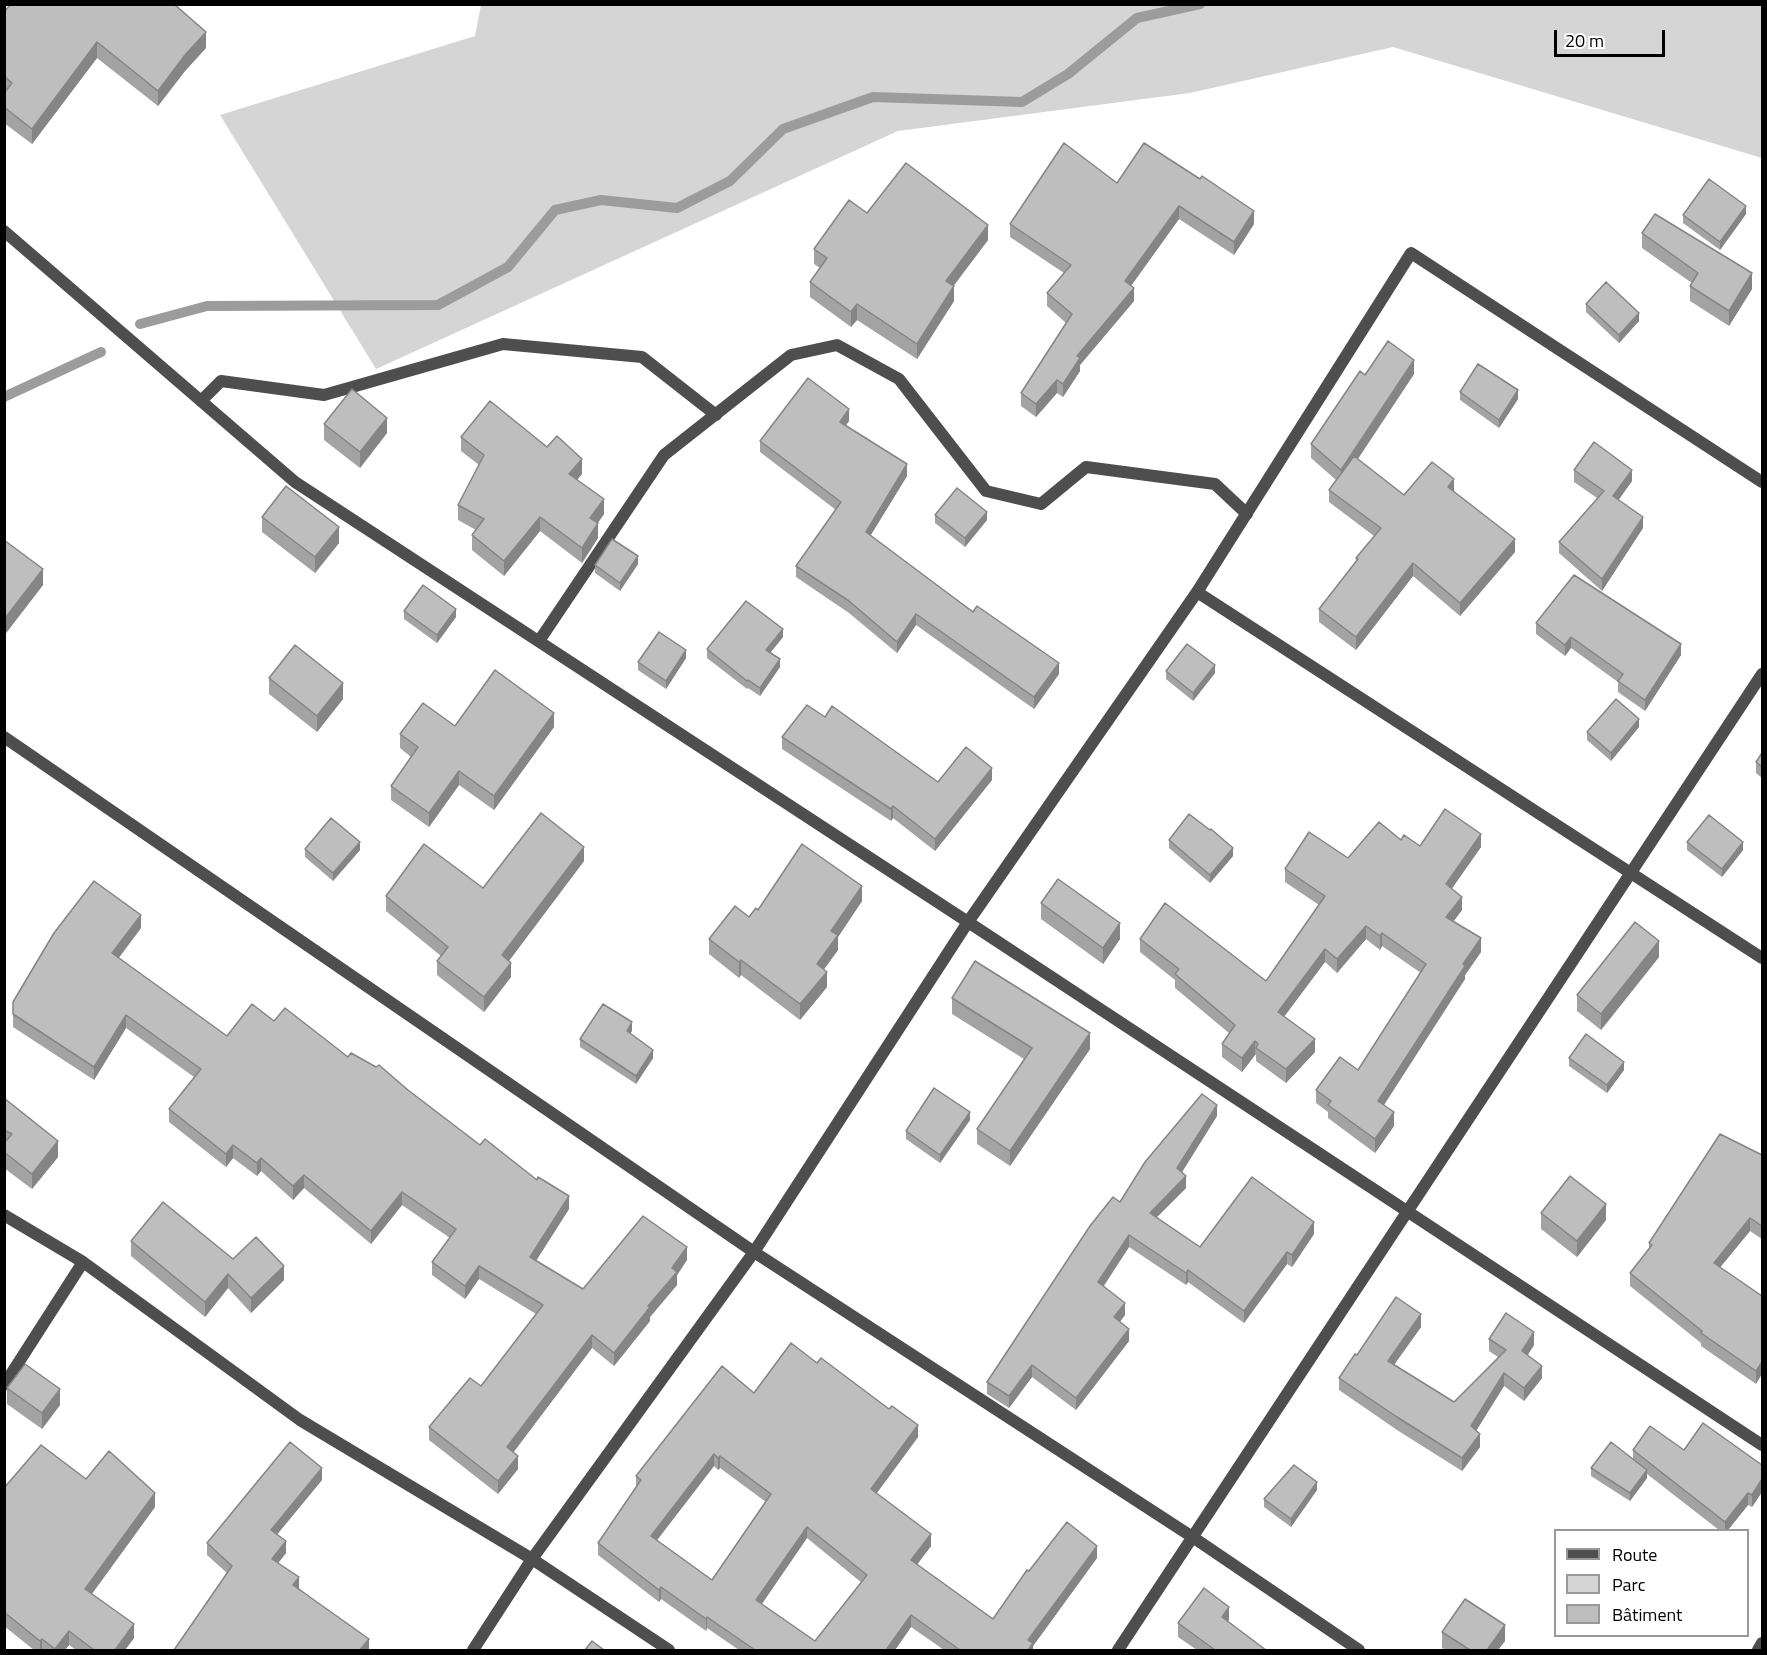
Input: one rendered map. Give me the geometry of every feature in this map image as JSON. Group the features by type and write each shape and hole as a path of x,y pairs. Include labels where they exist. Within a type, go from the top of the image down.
{"street":[{"path":"4,231 295,482 1762,1445"},
{"path":"473,1650 532,1559 754,1252 968,922 1197,592 1411,253 1762,482"},
{"path":"201,401 221,381 324,394 503,344 642,357 716,415"},
{"path":"539,641 664,455 791,355 837,345 899,379 986,491 1041,504 1086,467 1215,484 1247,514"},
{"path":"1197,592 1762,958"},
{"path":"1118,1650 1762,674"},
{"path":"4,736 754,1252 1194,1538 1359,1650"},
{"path":"4,1215 82,1262 300,1420 532,1559 669,1650"},
{"path":"4,1385 82,1262"},
{"path":"1758,1650 1762,1643"}],"green space":[{"path":"481,5 1762,5 1762,158 1393,47 1190,93 898,131 376,369 220,115 475,36"}],"building":[{"path":"11,4 174,4 206,32 158,91 97,42 32,129 4,107 4,93 12,83 4,76 4,12"},
{"path":"1064,143 1117,183 1144,143 1200,179 1202,176 1254,211 1234,242 1179,206 1125,281 1134,288 1077,356 1080,358 1063,384 1057,380 1036,404 1021,393 1072,314 1047,293 1071,265 1010,224"},
{"path":"906,163 988,225 946,281 954,286 917,344 857,304 851,312 810,282 827,258 814,249 849,200 867,213"},
{"path":"1709,179 1746,206 1720,242 1683,215"},
{"path":"1655,214 1752,273 1729,311 1690,286 1698,273 1642,233"},
{"path":"1606,282 1639,313 1619,335 1586,304"},
{"path":"1388,341 1414,360 1341,470 1311,444 1360,371 1365,375"},
{"path":"1478,364 1518,390 1499,420 1460,392"},
{"path":"808,378 849,409 840,422 907,464 866,532 973,612 977,606 1059,663 1034,697 916,614 897,642 849,601 796,566 841,502 760,441"},
{"path":"352,389 387,418 360,452 324,424"},
{"path":"490,401 547,447 557,436 582,459 569,474 604,499 590,518 598,523 582,548 540,517 504,561 472,535 484,519 458,505 484,455 461,437"},
{"path":"1594,442 1632,470 1613,496 1643,517 1602,579 1559,542 1604,491 1574,470"},
{"path":"1354,456 1404,495 1432,462 1454,479 1448,487 1515,539 1460,603 1413,563 1356,637 1319,609 1381,528 1329,490"},
{"path":"286,486 339,527 315,557 262,517"},
{"path":"957,488 987,512 965,538 935,515"},
{"path":"612,539 638,556 620,583 595,565"},
{"path":"4,540 43,569 6,617 4,616"},
{"path":"1574,575 1681,644 1645,700 1618,681 1623,674 1571,637 1565,645 1536,623"},
{"path":"423,585 456,609 437,635 404,611"},
{"path":"746,601 783,629 766,650 780,659 760,688 747,681 707,649"},
{"path":"659,632 686,650 666,681 638,662"},
{"path":"1187,644 1215,665 1193,693 1166,671"},
{"path":"295,645 343,683 317,716 269,678"},
{"path":"495,670 554,713 494,796 459,771 429,813 391,786 418,747 400,734 423,703 455,726"},
{"path":"1616,699 1639,719 1611,753 1587,732"},
{"path":"807,705 825,717 832,706 938,782 966,747 992,768 935,839 893,806 891,809 782,737"},
{"path":"1762,753 1762,767 1756,762"},
{"path":"1445,809 1481,834 1446,884 1462,897 1446,917 1481,938 1378,1101 1394,1112 1375,1139 1328,1105 1331,1101 1316,1090 1340,1057 1358,1070 1426,964 1382,933 1380,936 1366,926 1337,959 1325,949 1278,1012 1315,1039 1286,1069 1256,1048 1258,1044 1255,1041 1242,1058 1222,1044 1235,1025 1175,974 1179,969 1140,939 1165,903 1266,981 1325,896 1285,869 1309,832 1348,858 1379,822 1401,840 1404,835 1420,846"},
{"path":"541,813 584,847 502,955 511,963 484,997 437,961 448,947 386,896 424,844 483,888"},
{"path":"1189,814 1233,848 1210,875 1169,840"},
{"path":"1709,815 1743,842 1722,869 1687,842"},
{"path":"331,818 360,842 333,873 305,849"},
{"path":"802,844 862,886 831,931 838,935 817,964 827,972 800,1004 709,939 735,906 749,917 756,908 758,910"},
{"path":"1058,879 1120,923 1103,948 1041,903"},
{"path":"94,881 141,915 112,953 227,1036 252,1004 274,1021 285,1008 348,1057 351,1053 376,1067 379,1065 480,1145 485,1139 537,1180 538,1177 569,1196 530,1257 583,1289 643,1216 687,1247 672,1268 677,1272 648,1306 650,1307 614,1353 592,1335 507,1447 518,1456 498,1481 429,1427 470,1378 481,1386 543,1305 479,1266 465,1286 432,1262 456,1229 402,1192 371,1231 304,1175 293,1186 261,1158 257,1163 233,1145 226,1154 169,1109 201,1069 126,1015 94,1067 13,1014 13,1002 54,933"},
{"path":"1635,922 1659,941 1601,1014 1577,995"},
{"path":"975,961 1090,1033 1010,1151 977,1129 1032,1048 952,998"},
{"path":"603,1004 632,1022 627,1031 653,1050 636,1076 580,1039"},
{"path":"1586,1034 1624,1062 1607,1085 1569,1058"},
{"path":"934,1088 970,1112 940,1155 906,1131"},
{"path":"1202,1094 1217,1105 1177,1168 1186,1176 1150,1213 1200,1247 1252,1177 1314,1222 1292,1255 1287,1252 1244,1311 1188,1270 1186,1273 1129,1235 1098,1282 1125,1303 1114,1317 1129,1329 1076,1398 1032,1365 1009,1396 987,1382 1090,1226 1113,1197 1120,1202 1145,1162"},
{"path":"4,1098 58,1141 32,1174 4,1152 4,1143 12,1134 4,1130"},
{"path":"1720,1134 1762,1155 1762,1226 1750,1218 1714,1263 1762,1296 1762,1362 1756,1371 1701,1333 1702,1331 1630,1273 1652,1245 1649,1243"},
{"path":"1570,1176 1606,1204 1577,1241 1541,1213"},
{"path":"163,1202 233,1259 256,1237 284,1266 251,1298 228,1274 205,1302 131,1241"},
{"path":"1396,1297 1421,1314 1388,1361 1454,1402 1506,1350 1489,1339 1506,1313 1534,1332 1522,1351 1542,1366 1524,1388 1504,1373 1471,1426 1480,1434 1462,1458 1339,1378"},
{"path":"791,1343 817,1363 821,1358 889,1409 892,1406 918,1425 871,1489 931,1534 911,1560 993,1619 1027,1570 1029,1571 1067,1522 1097,1546 1028,1640 1033,1643 1028,1650 960,1650 911,1615 886,1650 755,1650 661,1587 659,1590 598,1543 641,1480 636,1476 722,1366 754,1393","holes":["714,1454 718,1458 720,1456 771,1494 712,1580 651,1536","807,1527 867,1575 815,1641 756,1600"]},
{"path":"25,1364 60,1389 42,1413 7,1388"},
{"path":"1703,1423 1762,1465 1762,1479 1752,1495 1748,1493 1725,1522 1633,1450 1650,1426 1684,1450"},
{"path":"290,1442 322,1468 271,1530 286,1541 272,1559 299,1577 293,1585 369,1639 360,1650 174,1650 232,1566 207,1543"},
{"path":"1611,1442 1647,1470 1630,1493 1591,1468"},
{"path":"41,1445 86,1479 109,1451 155,1493 85,1589 134,1624 115,1650 94,1650 69,1631 55,1649 42,1639 40,1641 4,1612 4,1488"},
{"path":"1294,1465 1317,1482 1291,1519 1264,1499"},
{"path":"1204,1588 1229,1607 1222,1617 1266,1650 1215,1650 1178,1623"},
{"path":"1465,1599 1505,1625 1487,1650 1470,1650 1442,1632"},
{"path":"592,1641 604,1650 585,1650"}],"waterway":[{"path":"140,324 207,306 438,305 508,267 555,210 601,200 677,208 730,181 783,129 873,97 1022,102 1068,74 1137,18 1200,4"},
{"path":"4,397 101,352"}]}
